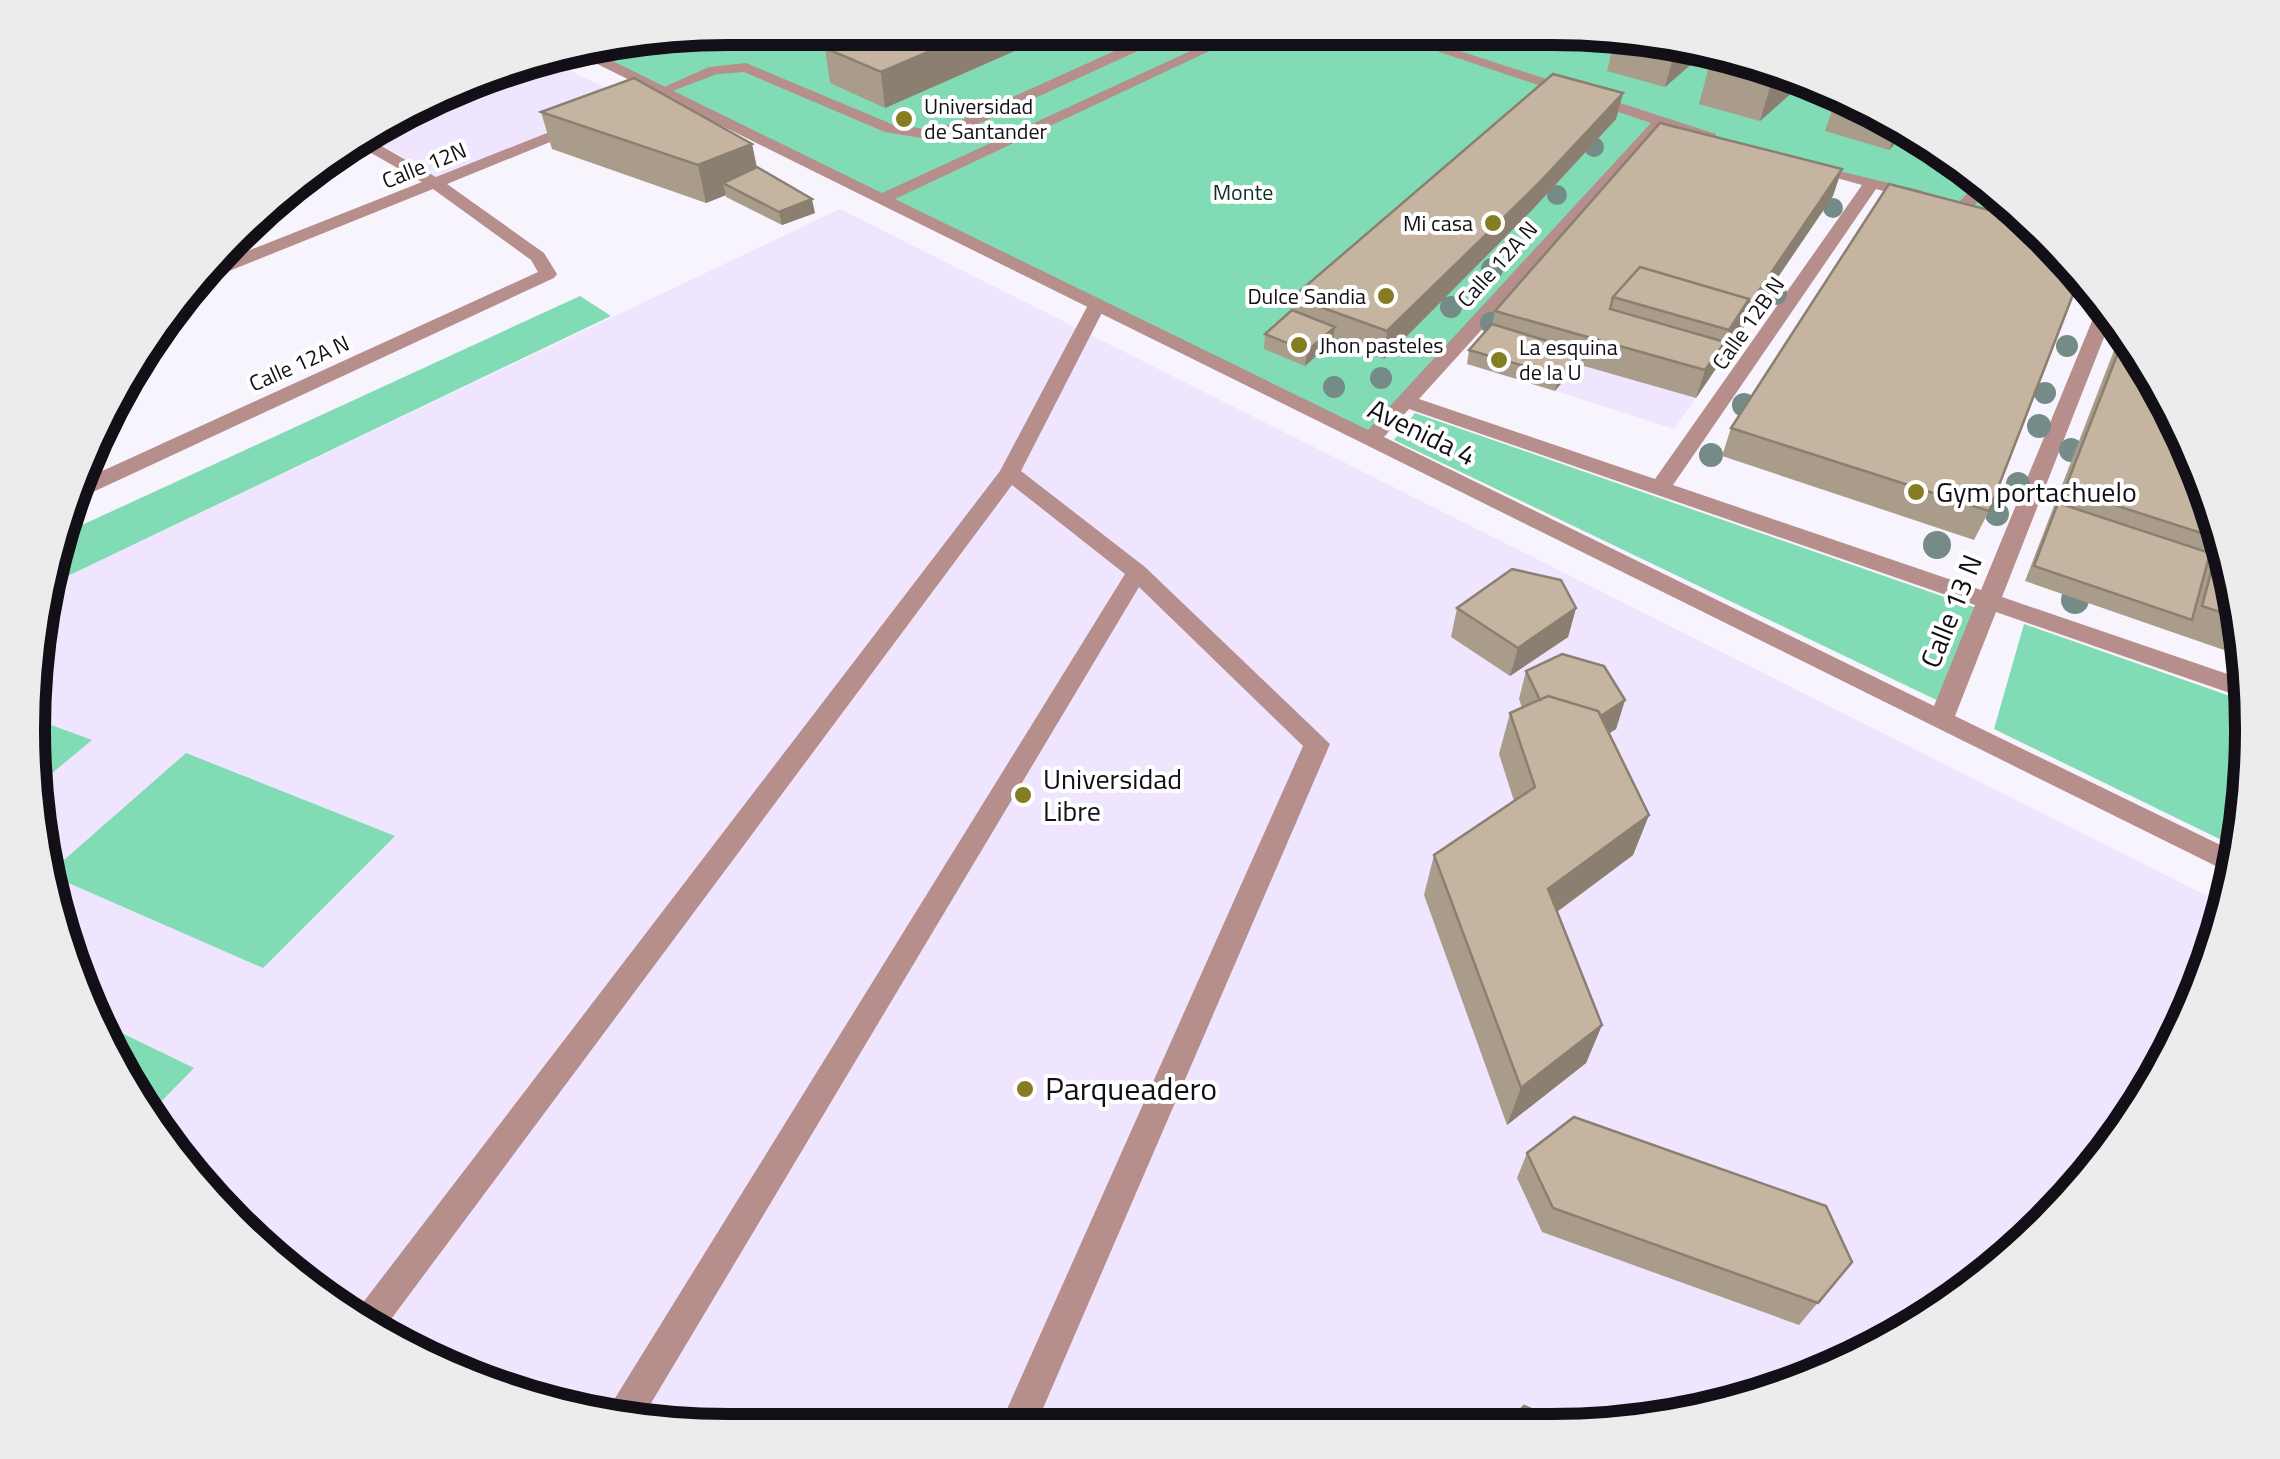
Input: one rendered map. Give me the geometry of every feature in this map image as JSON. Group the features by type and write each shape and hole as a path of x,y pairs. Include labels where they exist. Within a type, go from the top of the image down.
{"street":[{"path":"1122,45 1132,49"},
{"path":"645,98 714,70 746,67 892,129 927,134 960,127 1139,45"},
{"path":"881,199 1215,45"},
{"path":"1426,45 1731,143"},
{"name":"Avenida 4","path":"595,58 2223,858"},
{"name":"Calle 12N","path":"226,266 593,120"},
{"name":"Calle 12A N","path":"1370,440 1660,122"},
{"path":"371,147 437,184"},
{"path":"1802,163 1927,198"},
{"name":"Calle 12A N","path":"91,485 548,274 538,258 437,184"},
{"name":"Calle 12B N","path":"1660,488 1872,184"},
{"path":"1964,208 1977,194"},
{"path":"1945,203 1982,212"},
{"path":"374,1314 1010,473 1097,305"},
{"name":"Calle 13 N","path":"1941,720 2101,322"},
{"path":"1406,402 2234,685"},
{"path":"1010,473 1137,572 1317,744 1024,1414"},
{"path":"629,1406 1137,572"}],"shaded area":[{"path":"561,66 631,100 437,177 378,142 468,97"},
{"name":"Universidad Libre","path":"840,209 2214,899 2183,991 2143,1072 2094,1146 2035,1214 1931,1299 1853,1343 1771,1378 1684,1401 1595,1413 730,1414 640,1408 552,1391 509,1378 427,1343 349,1299 245,1214 160,1110 97,991 81,950 58,863 46,774 45,730 51,640 62,579"},
{"path":"1579,363 1696,398 1674,429 1556,391"}],"green space":[{"name":"Monte","path":"730,45 1550,45 1640,51 1728,68 1812,97 1931,160 2010,222 1660,123 1370,440 590,59 685,46"},
{"path":"580,296 611,316 62,579 75,528"},
{"path":"1415,413 1982,610 1951,707 1394,440"},
{"path":"2024,624 2234,698 2234,774 2225,842 1994,729"},
{"path":"45,723 92,740 46,778"},
{"path":"186,753 395,836 263,968 62,880 58,865"},
{"path":"115,1030 194,1068 157,1105"}],"building":[{"path":"832,45 944,45 881,72 825,48"},
{"path":"1553,74 1623,93 1538,184 1387,331 1293,297"},
{"path":"634,78 752,144 698,165 541,112"},
{"path":"1660,123 1842,169 1745,311 1749,299 1640,267 1613,297 1610,309 1725,342 1705,370 1495,311"},
{"path":"757,167 812,199 779,212 723,183"},
{"path":"1889,184 1999,213 2075,290 1989,511 1731,428"},
{"path":"1640,267 1749,299 1729,330 1613,297"},
{"path":"1292,310 1335,327 1307,351 1265,334"},
{"path":"1492,324 1580,351 1559,376 1469,350"},
{"path":"2120,348 2164,427 2207,535 2065,489"},
{"path":"2058,503 2210,553 2192,620 2034,566"},
{"path":"2214,561 2225,614 2202,606"},
{"path":"1512,569 1561,580 1576,608 1518,648 1457,608"},
{"path":"1562,654 1604,666 1625,700 1601,716 1598,711 1548,696 1540,700 1526,671"},
{"path":"1548,696 1598,711 1649,815 1548,889 1602,1025 1521,1088 1434,855 1535,787 1510,713"},
{"path":"1574,1117 1826,1206 1852,1262 1818,1303 1553,1208 1527,1153"},
{"path":"1524,1406 1543,1414 1516,1414"}],"place":[{"name":"Universidad de Santander","path":"904,119"},
{"name":"Mi casa","path":"1493,223"},
{"name":"Dulce Sandia","path":"1386,296"},
{"name":"Jhon pasteles","path":"1299,345"},
{"name":"La esquina de la U","path":"1499,360"},
{"name":"Gym portachuelo","path":"1916,492"},
{"name":"Universidad Libre","path":"1023,795"},
{"name":"Parqueadero","path":"1025,1089"}]}
